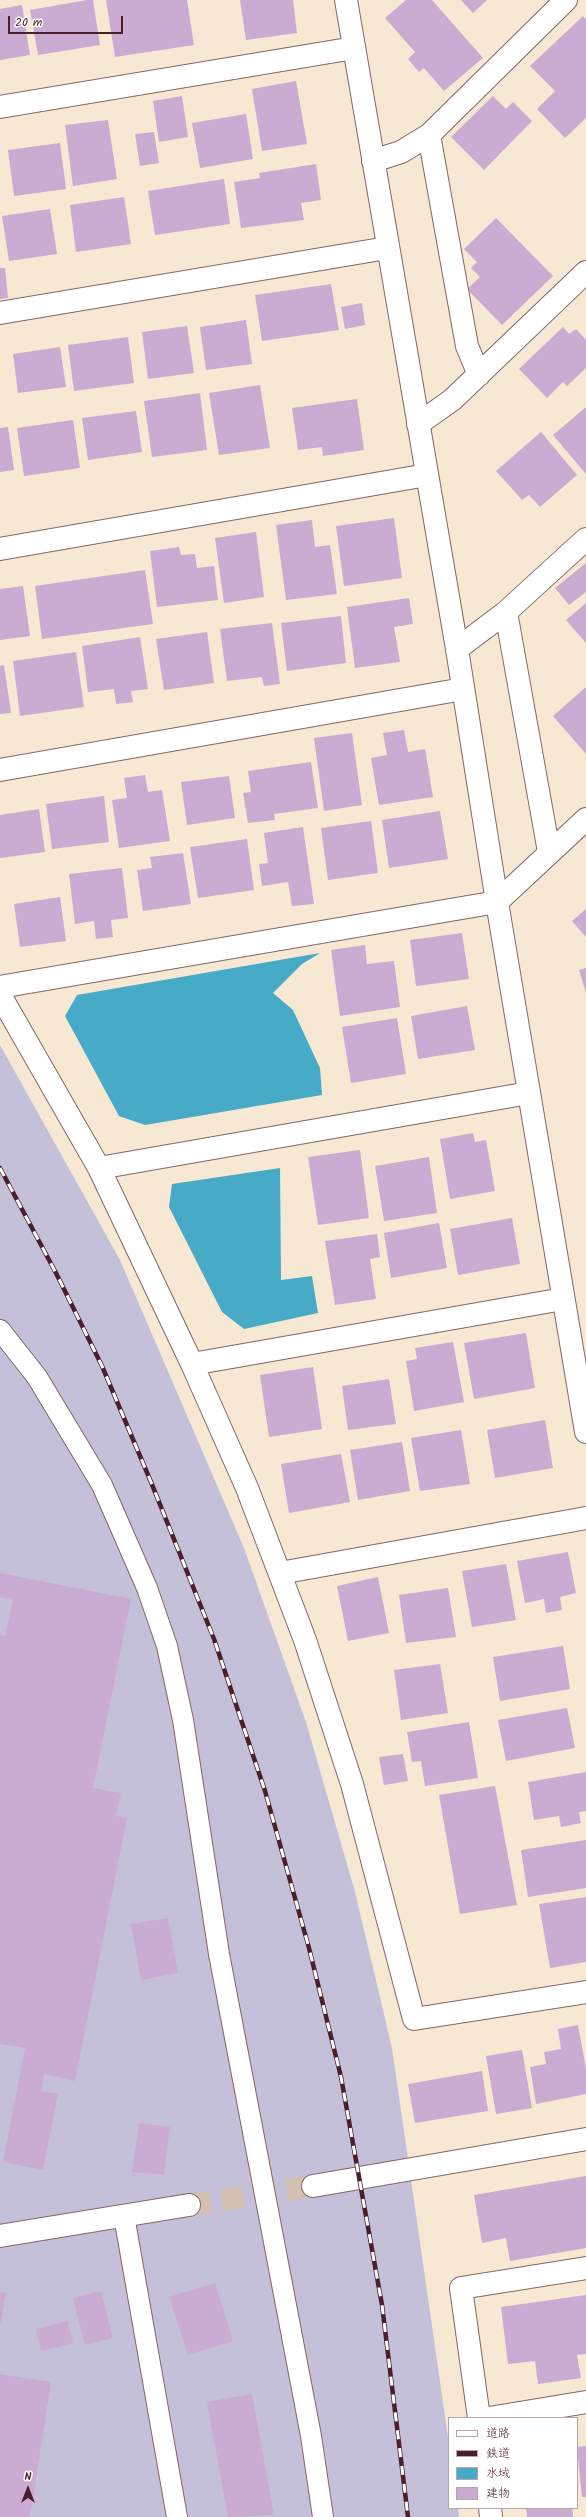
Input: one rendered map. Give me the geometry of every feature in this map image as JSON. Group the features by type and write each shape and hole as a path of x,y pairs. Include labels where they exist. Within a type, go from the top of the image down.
{"street":[{"path":"346,0 387,248 457,649 497,902 586,1432"},
{"path":"373,161 400,152 429,135 566,0"},
{"path":"0,107 354,48"},
{"path":"429,135 467,346 479,375"},
{"path":"0,312 387,248"},
{"path":"418,424 452,400 586,272"},
{"path":"0,549 427,475"},
{"path":"457,649 506,612 586,539"},
{"path":"506,612 549,852"},
{"path":"0,770 463,689"},
{"path":"0,987 497,902 586,819"},
{"path":"0,995 99,1168 192,1364 247,1488 280,1573 352,1784 414,2019 586,1992"},
{"path":"99,1168 529,1093"},
{"path":"192,1364 563,1299"},
{"path":"280,1573 586,1518"},
{"path":"313,2186 586,2139"},
{"path":"0,2236 190,2205"},
{"path":"479,2417 461,2288 586,2268"},
{"path":"495,2417 586,2402"}],"lane":[{"path":"0,1330 36,1377 102,1485 147,1588 167,1646 183,1720 219,1954 309,2428 323,2517"},
{"path":"124,2216 177,2517"}],"shaded area":[{"path":"0,1045 120,1260 244,1548 306,1722 355,1892 392,2048 448,2437 448,2509 458,2509 459,2517 0,2517"}],"water":[{"path":"320,953 302,964 273,993 293,1010 320,1068 322,1095 145,1125 119,1116 65,1016 77,995"},
{"path":"280,1168 281,1280 312,1276 318,1313 244,1329 222,1312 169,1207 172,1184"}],"building":[{"path":"93,0 100,45 38,55 30,10"},
{"path":"106,0 187,0 194,45 115,57"},
{"path":"240,0 293,0 297,33 246,40"},
{"path":"406,0 432,0 483,58 444,91 424,68 419,72 408,59 415,52 385,18"},
{"path":"461,0 487,0 473,13"},
{"path":"22,5 30,55 0,60 0,9"},
{"path":"583,16 586,19 586,118 565,138 537,109 555,91 530,66"},
{"path":"296,81 307,144 262,151 252,89"},
{"path":"182,96 188,137 159,142 153,101"},
{"path":"493,96 506,109 513,102 532,121 484,170 451,137"},
{"path":"246,114 253,159 200,168 192,123"},
{"path":"108,120 117,179 73,186 65,125"},
{"path":"154,132 159,163 140,166 135,134"},
{"path":"60,143 66,189 14,196 8,150"},
{"path":"316,164 321,200 301,203 304,220 241,228 234,182 260,178 259,173"},
{"path":"224,179 230,224 155,235 148,191"},
{"path":"124,197 131,244 76,252 70,205"},
{"path":"50,209 57,254 9,261 2,216"},
{"path":"496,218 553,276 502,325 467,289 480,277 471,268 477,262 464,249"},
{"path":"0,268 5,268 8,298 0,299"},
{"path":"331,284 339,330 262,341 255,295"},
{"path":"362,303 365,325 345,329 341,307"},
{"path":"246,320 252,364 206,370 200,327"},
{"path":"187,326 194,373 148,379 142,332"},
{"path":"563,327 569,334 576,329 586,340 586,368 567,386 563,382 547,398 519,369"},
{"path":"128,337 134,383 74,391 68,345"},
{"path":"60,347 66,387 18,393 13,354"},
{"path":"260,385 270,448 219,455 209,393"},
{"path":"200,393 207,450 152,457 144,401"},
{"path":"357,399 364,450 323,456 322,447 298,450 292,408"},
{"path":"586,407 586,474 553,435"},
{"path":"136,411 142,452 88,460 82,418"},
{"path":"73,420 80,468 24,476 17,428"},
{"path":"8,427 14,470 0,472 0,428"},
{"path":"541,432 577,475 540,507 529,495 522,500 496,471"},
{"path":"394,518 402,578 344,586 336,526"},
{"path":"312,520 315,547 330,545 337,594 286,600 276,525"},
{"path":"256,532 264,597 224,603 215,538"},
{"path":"179,547 181,555 195,554 197,568 214,566 218,600 157,607 150,551"},
{"path":"586,563 586,592 569,605 555,588"},
{"path":"145,570 153,624 42,639 35,586"},
{"path":"23,586 30,636 0,640 0,589"},
{"path":"409,598 413,624 394,627 400,662 355,668 347,607"},
{"path":"586,603 586,643 566,620"},
{"path":"341,616 346,663 287,671 281,623"},
{"path":"272,623 280,684 264,686 262,677 227,681 220,629"},
{"path":"207,632 214,683 164,690 156,639"},
{"path":"140,637 148,689 131,691 133,702 116,704 114,689 88,692 82,646"},
{"path":"76,652 84,707 20,716 13,661"},
{"path":"4,665 11,713 0,714 0,666"},
{"path":"586,687 586,754 553,716"},
{"path":"404,730 408,752 425,749 433,797 379,805 371,758 387,755 383,733"},
{"path":"352,733 362,805 324,811 314,738"},
{"path":"311,762 318,808 274,814 275,820 248,823 243,793 251,792 248,771"},
{"path":"145,775 148,792 162,790 170,841 119,848 112,800 127,798 124,778"},
{"path":"229,776 235,818 187,825 181,782"},
{"path":"104,796 109,842 52,849 46,804"},
{"path":"39,809 45,852 0,858 0,815"},
{"path":"440,811 448,859 389,868 382,820"},
{"path":"371,821 378,873 328,880 321,828"},
{"path":"303,827 314,904 292,906 288,882 262,886 259,864 268,863 264,833"},
{"path":"247,839 254,890 198,898 190,847"},
{"path":"183,853 191,904 143,911 137,870 152,868 150,857"},
{"path":"122,868 128,918 111,920 113,937 96,939 94,921 75,924 69,874"},
{"path":"60,897 66,941 20,947 14,904"},
{"path":"586,909 586,937 572,921"},
{"path":"462,933 469,979 416,986 410,940"},
{"path":"365,945 367,964 394,961 400,1007 340,1016 331,950"},
{"path":"586,968 586,993 579,970"},
{"path":"467,1006 475,1050 418,1059 411,1016"},
{"path":"397,1018 406,1074 351,1083 342,1027"},
{"path":"473,1133 475,1142 486,1140 495,1191 450,1199 440,1139"},
{"path":"360,1150 369,1218 318,1225 308,1157"},
{"path":"429,1157 437,1213 384,1221 375,1166"},
{"path":"512,1218 520,1264 458,1275 450,1229"},
{"path":"439,1223 447,1268 391,1278 384,1233"},
{"path":"377,1234 380,1257 370,1259 376,1299 335,1305 325,1241"},
{"path":"526,1333 535,1388 474,1399 464,1343"},
{"path":"453,1342 464,1402 414,1411 406,1361 417,1359 415,1348"},
{"path":"313,1367 322,1429 269,1437 260,1375"},
{"path":"389,1379 396,1424 348,1430 342,1386"},
{"path":"545,1420 553,1468 495,1478 487,1430"},
{"path":"461,1430 470,1484 420,1491 411,1438"},
{"path":"402,1442 410,1491 358,1500 350,1450"},
{"path":"341,1454 350,1502 289,1513 281,1464"},
{"path":"568,1552 576,1593 560,1597 562,1610 546,1613 544,1599 525,1603 517,1561"},
{"path":"506,1564 516,1620 472,1627 462,1571"},
{"path":"0,1573 131,1599 93,1788 121,1793 116,1816 127,1818 75,2081 44,2074 41,2091 58,2094 43,2170 3,2162 25,2048 0,2044 0,1635 5,1636 13,1600 0,1597"},
{"path":"378,1577 389,1633 348,1641 337,1586"},
{"path":"448,1588 456,1637 406,1643 399,1595"},
{"path":"563,1646 570,1689 500,1701 493,1657"},
{"path":"440,1664 448,1713 401,1720 394,1670"},
{"path":"567,1708 575,1748 506,1761 498,1720"},
{"path":"469,1722 478,1778 425,1786 421,1761 412,1762 407,1732"},
{"path":"403,1754 408,1781 384,1785 379,1757"},
{"path":"586,1772 586,1811 579,1812 581,1823 561,1827 559,1816 534,1820 528,1782"},
{"path":"495,1786 517,1905 460,1914 439,1795"},
{"path":"586,1840 586,1888 528,1897 521,1850"},
{"path":"586,1897 586,1962 550,1968 539,1904"},
{"path":"168,1918 178,1973 141,1980 131,1924"},
{"path":"578,2025 586,2069 586,2094 536,2104 530,2067 546,2064 544,2052 561,2049 558,2029"},
{"path":"522,2050 532,2108 496,2114 486,2056"},
{"path":"482,2071 488,2111 415,2123 408,2084"},
{"path":"139,2123 170,2127 164,2175 132,2172"},
{"path":"586,2176 586,2248 510,2261 506,2238 482,2243 474,2195"},
{"path":"215,2283 233,2341 188,2355 169,2297"},
{"path":"101,2291 113,2338 85,2345 73,2298"},
{"path":"0,2292 6,2293 1,2322 0,2322"},
{"path":"586,2295 586,2354 577,2355 581,2378 538,2384 535,2361 508,2364 501,2307"},
{"path":"68,2321 73,2343 41,2351 36,2329"},
{"path":"0,2374 51,2382 30,2517 0,2517"},
{"path":"252,2394 274,2515 228,2517 207,2402"},
{"path":"586,2446 586,2497 582,2497 578,2447"},
{"path":"526,2509 572,2509 573,2517 527,2517"}],"tunnel":[{"path":"189,2205 313,2186"}],"railway":[{"path":"0,1168 56,1273 102,1366 151,1482 214,1639 265,1791 309,1948 341,2077 382,2305 408,2517"}]}
